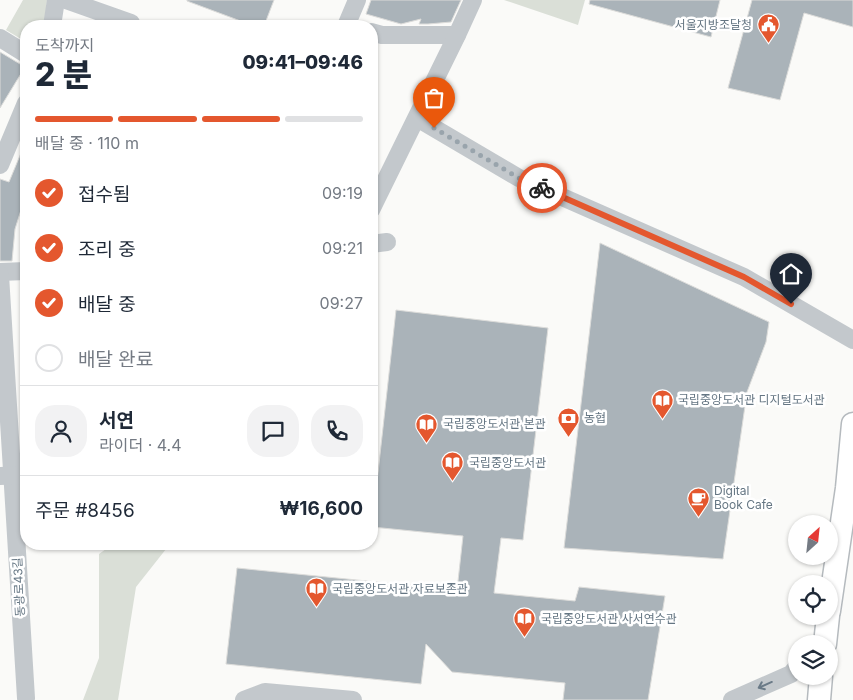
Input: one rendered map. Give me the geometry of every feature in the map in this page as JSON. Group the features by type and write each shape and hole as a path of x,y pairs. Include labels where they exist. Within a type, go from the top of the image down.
{"main road":[{"path":"834,575 847,488 853,424"},
{"path":"819,700 821,685"}],"street":[{"path":"53,20 56,0"},
{"path":"66,0 123,20"},
{"path":"350,20 356,0"},
{"path":"378,196 457,35 472,0"},
{"path":"378,34 457,35"},
{"path":"0,38 20,50"},
{"path":"0,164 20,118"},
{"path":"417,118 519,178 744,277 853,340"},
{"path":"0,273 20,271"},
{"name":"동광로43길","path":"0,273 26,698"},
{"path":"732,700 788,675"},
{"path":"244,700 265,692 353,700"}],"shaded area":[{"path":"23,0 47,0 45,20 20,20 20,38 6,30"},
{"path":"504,0 585,0 578,25"},
{"path":"105,550 165,550 136,587 118,700 83,700 99,658 99,554"}],"building":[{"path":"274,0 266,20 238,20 187,1"},
{"path":"371,0 461,0 451,22 419,24 421,19 401,24 366,14"},
{"path":"590,0 720,0 711,37 589,4"},
{"name":"서울지방조달청","path":"752,0 853,0 853,27 804,13 780,100 728,88"},
{"path":"0,52 20,64 20,75 0,108"},
{"path":"20,155 20,213 15,229 12,261 0,261 0,179 9,182"},
{"name":"국립중앙도서관 디지털도서관","path":"600,243 769,322 766,342 747,392 723,559 564,548"},
{"name":"국립중앙도서관","path":"396,310 548,328 523,540 501,538 494,593 575,601 579,587 665,596 648,700 563,700 565,683 452,672 426,644 421,684 226,664 237,568 457,590 463,536 378,528 378,473"}],"way so far":[{"path":"434,128 519,178 542,188"}],"place":[{"name":"서울지방조달청","path":"768,44"},
{"name":"국립중앙도서관 디지털도서관","path":"662,419"},
{"name":"농협","path":"568,437"},
{"name":"국립중앙도서관 본관","path":"427,443"},
{"name":"국립중앙도서관","path":"453,482"},
{"name":"Digital Book Cafe","path":"698,517"},
{"name":"국립중앙도서관 자료보존관","path":"316,608"},
{"name":"국립중앙도서관 사서연수관","path":"525,638"}],"route":[{"path":"542,188 744,277 791,304"}]}
